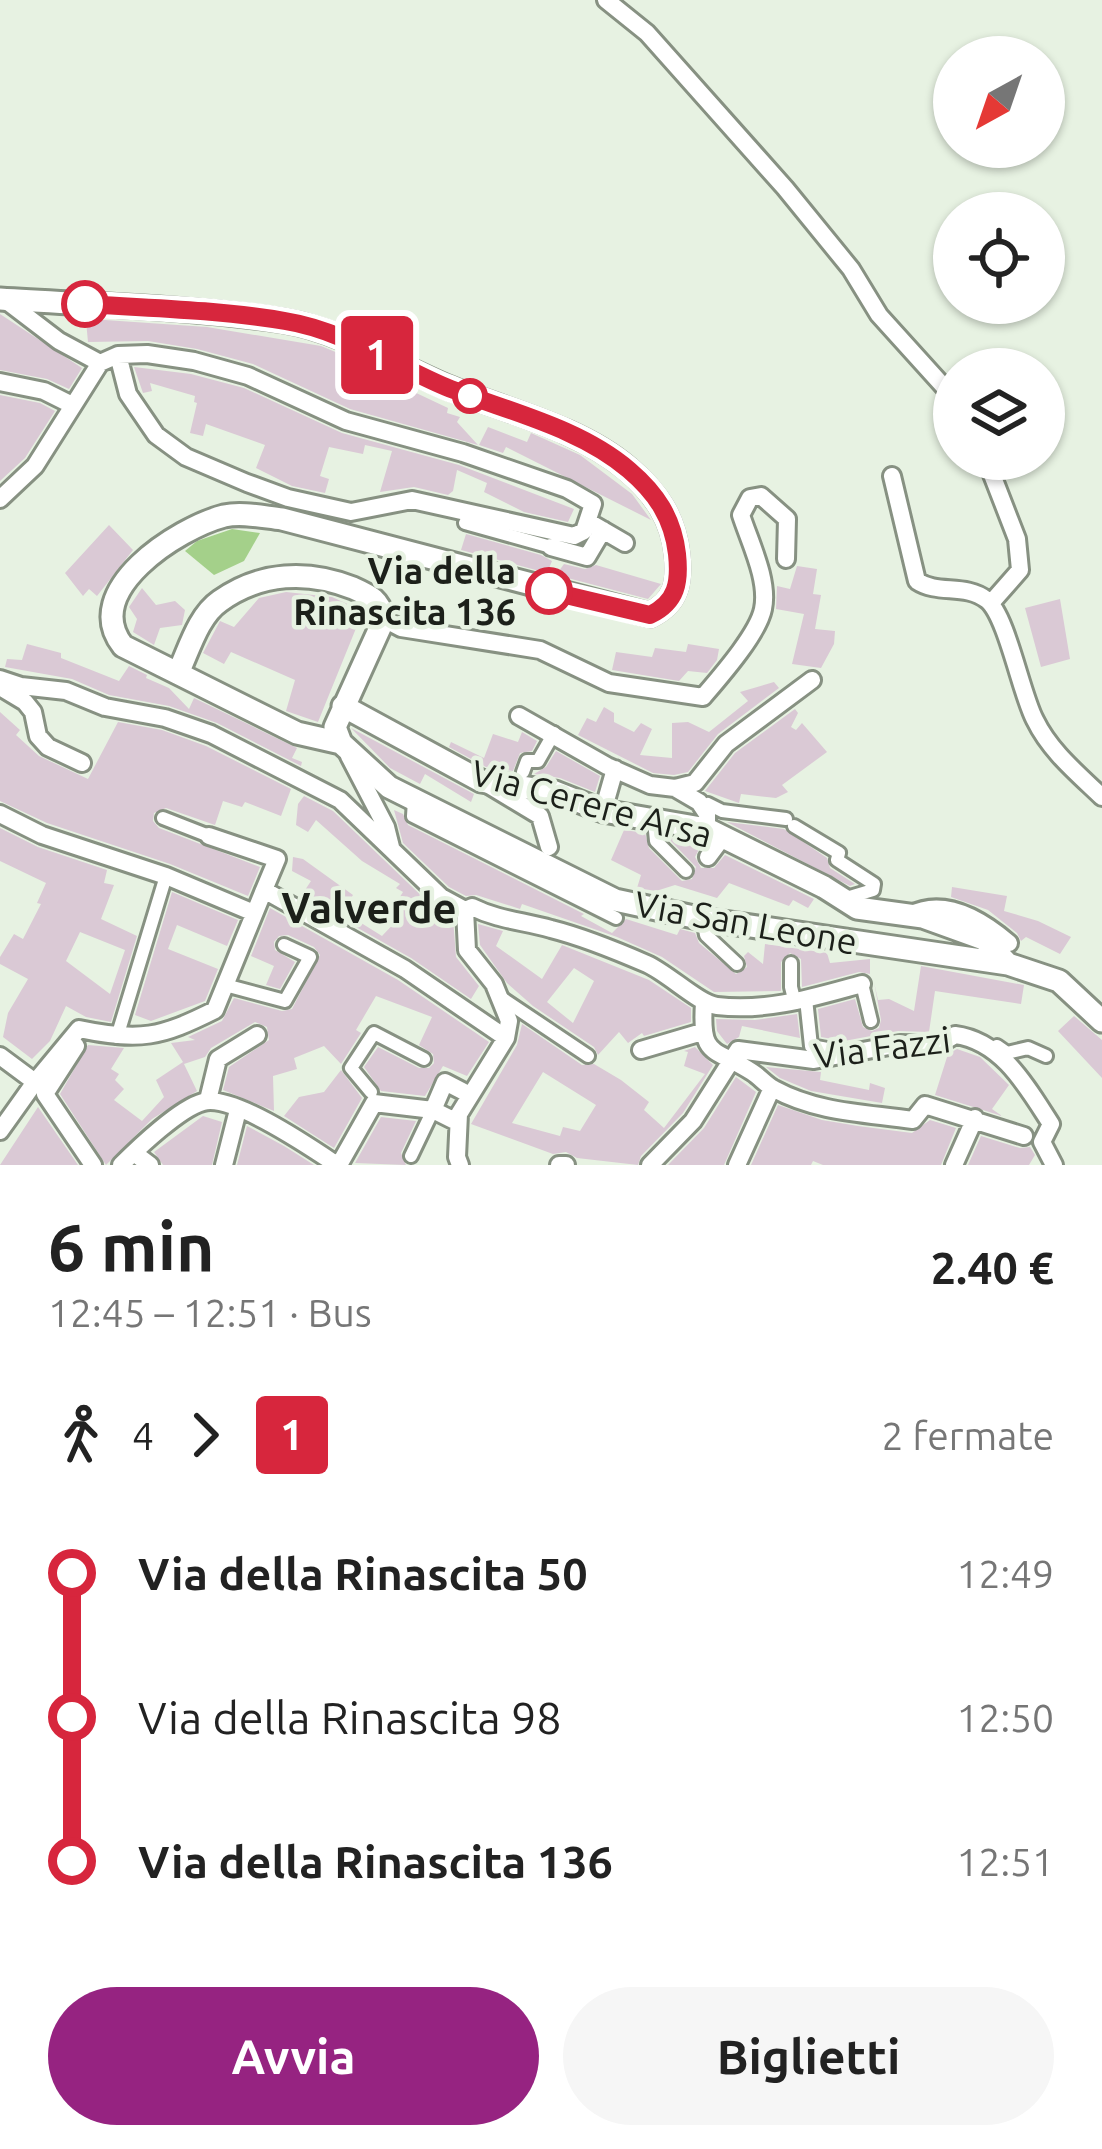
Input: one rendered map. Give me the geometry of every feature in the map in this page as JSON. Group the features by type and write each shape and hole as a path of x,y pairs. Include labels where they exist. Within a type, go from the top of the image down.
{"street":[{"path":"606,0 646,33 785,188 851,269 879,315 933,375"},
{"path":"2,299 59,341 109,359 146,354 194,361 248,376 346,421 538,478 586,498 593,504 596,526 586,557 465,523"},
{"path":"2,299 267,319 321,331 593,445 628,469 667,512 674,532 676,591 669,603 650,615 281,519 231,514 196,526 167,544 125,580 115,596 111,624 123,646 297,733 341,743"},
{"path":"0,499 35,466 72,405 109,359"},
{"path":"109,359 136,412 156,435 186,457 268,490 352,512 412,500 574,536 596,526"},
{"path":"0,382 44,391 72,405"},
{"path":"892,476 917,581 926,587 970,590 991,603 1044,737 1102,796"},
{"path":"991,603 1020,570 1017,539 994,480"},
{"path":"384,620 401,628 540,650 609,683 703,697 759,621 764,606 763,583 741,515 751,498 761,496 787,519 786,559"},
{"path":"596,526 625,543"},
{"path":"178,673 210,609 236,592 280,576 325,577 380,604 384,620 335,727 375,803 391,848"},
{"path":"519,716 615,770 650,785 675,788 695,784 726,743 812,680"},
{"path":"0,683 33,712 38,736 48,747 82,763"},
{"path":"0,683 66,691 211,734 340,800 441,898 494,919 555,929 645,963 673,976 704,1004 772,1007 862,984 871,1021"},
{"name":"Via Cerere Arsa","path":"343,706 481,781 521,779 603,811 712,825 857,908 955,927 1008,954"},
{"path":"521,779 527,761 538,761 554,733"},
{"name":"Via San Leone","path":"341,743 389,787 615,900 703,919 1008,954 1059,981 1102,1022"},
{"path":"603,811 615,770"},
{"path":"481,781 540,817 549,847"},
{"path":"675,788 712,825"},
{"path":"414,800 412,816 616,918"},
{"path":"708,856 712,825 708,804 722,811 790,822 839,853 837,860 874,884 873,890 842,899"},
{"path":"0,814 42,835 166,876 254,913"},
{"path":"0,1131 79,1029 118,1037 169,1033 215,1010 278,860 164,818"},
{"path":"655,821 656,841 686,872"},
{"path":"118,1037 166,876"},
{"path":"264,890 405,969 507,1036"},
{"path":"460,1165 457,1122 507,1036 508,1021 486,971 467,950 464,910"},
{"path":"703,919 706,935 737,964"},
{"path":"225,986 285,1001 310,957 284,945"},
{"path":"791,963 811,1046 851,1053"},
{"path":"500,997 588,1056"},
{"path":"704,1004 702,1032 711,1050 772,1088 812,1105 913,1120 925,1105 1024,1136"},
{"path":"86,1031 45,1094 93,1165"},
{"path":"641,1050 702,1032"},
{"path":"371,1092 351,1068 374,1033 424,1059"},
{"path":"208,1100 218,1059 257,1035"},
{"name":"Via Fazzi","path":"730,1062 738,1050 814,1060 900,1044 938,1045 955,1035 984,1042 1023,1080 1052,1124 1042,1142 1054,1165"},
{"path":"984,1042 1007,1053 1028,1048 1046,1056"},
{"path":"0,1056 40,1075"},
{"path":"650,1165 693,1121 730,1062"},
{"path":"411,1156 446,1082 470,1095"},
{"path":"736,1165 772,1088"},
{"path":"127,1159 190,1107 208,1100 261,1118 335,1164 374,1103 433,1110 457,1122"},
{"path":"224,1165 238,1110"},
{"path":"954,1165 975,1118"},
{"path":"127,1159 150,1165"}],"green space":[{"path":"232,529 260,533 244,561 214,575 185,551 197,541"}],"building":[{"path":"0,314 82,368 69,389 47,379 0,370"},
{"path":"86,321 207,327 321,346 350,358 343,367 344,376 367,389 372,378 406,400 412,391 448,408 447,413 460,417 457,422 478,445 350,409 253,364 197,349 148,341 88,342"},
{"path":"134,367 191,374 244,388 342,433 459,465 574,509 568,522 524,512 484,492 487,483 457,470 448,495 414,487 380,492 392,451 365,445 363,454 329,447 320,476 329,479 325,493 292,486 256,468 265,445 206,424 203,436 190,433 195,396 150,383 152,391 143,393"},
{"path":"0,395 55,411 25,458 0,481"},
{"path":"488,427 527,442 531,433 580,455 632,494 651,520 506,447 503,453 479,445"},
{"path":"109,525 133,550 97,596 89,589 83,596 65,573"},
{"path":"466,534 552,561 547,573 461,550"},
{"path":"564,564 585,569 596,565 661,584 648,599 556,575"},
{"path":"797,566 817,569 813,594 821,595 815,629 835,631 834,644 821,668 792,664 804,614 776,609 777,586 790,589"},
{"path":"142,588 156,605 175,601 185,610 182,625 160,628 154,645 133,632 137,619 129,607"},
{"path":"286,592 332,597 363,611 318,722 286,711 295,680 231,652 224,664 203,653 220,621 234,627 259,598"},
{"path":"1060,599 1070,659 1041,667 1025,608"},
{"path":"27,644 61,653 61,658 119,681 129,666 169,688 189,709 194,698 297,748 292,758 302,762 301,766 217,723 169,706 109,695 72,679 5,667 7,659 22,660"},
{"path":"688,644 719,649 707,673 688,671 679,681 612,670 616,652 652,657 655,648 686,652"},
{"path":"774,682 779,688 718,734 688,772 653,773 578,735 587,718 596,722 604,707 614,713 614,722 634,732 641,723 652,729 640,755 672,758 672,723 688,722 709,732 748,701 740,692"},
{"path":"795,709 798,713 791,727 796,730 802,723 827,752 782,785 788,792 776,798 741,794 739,803 705,791 735,753"},
{"path":"0,712 39,756 88,779 118,722 162,730 206,746 291,789 281,816 245,802 242,807 223,801 215,825 166,808 154,813 159,828 260,867 248,896 47,823 0,801"},
{"path":"351,728 474,794 471,802 425,774 420,784 390,768"},
{"path":"522,732 537,741 532,751 520,753 513,771 486,767 449,747 451,742 484,758 493,734 518,742"},
{"path":"556,751 600,776 595,792 534,774 546,767"},
{"path":"304,796 333,811 432,906 453,918 456,957 479,986 471,999 411,958 301,896 311,881 292,871 293,857 303,859 353,895 342,911 382,936 402,915 393,908 403,892 396,888 400,884 362,861 316,820 308,832 296,825 298,804"},
{"path":"394,810 403,814 408,825 584,914 581,916 612,933 626,919 677,935 680,929 695,933 699,943 736,974 747,967 744,956 748,952 763,964 765,944 827,953 830,963 870,959 870,974 859,972 802,987 801,959 790,953 781,962 781,991 714,992 662,957 617,937 522,904 520,909 449,887 403,843"},
{"path":"727,822 784,829 855,884 850,886"},
{"path":"0,828 38,847 107,870 104,883 114,885 101,919 137,936 111,1022 86,1017 66,1006 50,1041 32,1059 3,1037 8,1013 28,979 0,964 0,957 14,934 23,939 46,883 0,861","holes":["80,932 125,950 110,994 66,961"]},
{"path":"624,830 645,833 649,848 682,881 692,879 696,867 667,837 702,843 695,857 701,868 714,868 725,855 814,899 808,908 793,900 789,906 729,883 717,898 675,885 656,891 637,888 641,875 611,860"},
{"path":"952,887 1007,896 1004,911 1071,937 1060,954 1026,937 1021,941 988,910 951,897"},
{"path":"172,892 238,920 227,946 177,925 168,949 218,969 205,1001 151,1021 135,1015"},
{"path":"270,908 398,980 489,1042 467,1076 443,1066 425,1096 381,1091 364,1067 378,1047 419,1068 434,1063 433,1054 419,1045 432,1017 376,996 341,1064 324,1046 294,1058 297,1069 273,1076 274,1111 223,1090 229,1067 269,1040 267,1027 255,1022 211,1048 205,1057 184,1064 197,1091 152,1119 106,1165 60,1094 88,1045 124,1048 111,1069 119,1074 115,1080 124,1089 114,1100 142,1121 164,1097 156,1080 183,1062 171,1043 195,1040 188,1037 222,1021 234,998 282,1011 292,1009 320,955 314,947 288,935 279,936 275,950 295,962 280,989 266,985 274,966 251,956"},
{"path":"478,924 503,931 496,946 542,979 562,945 649,980 691,1008 691,1022 642,1033 628,1043 619,1032 598,1055 594,1047 507,983 480,945","holes":["574,968 594,981 573,1023 547,1002"]},
{"path":"921,966 1024,985 1021,1004 935,991 929,1032 898,1031 844,1041 821,1037 818,1009 855,999 863,1027 879,1028 874,982 878,1000 889,999 914,1011"},
{"path":"797,1014 800,1038 742,1026 739,1037 727,1044 717,1031 716,1019"},
{"path":"1074,1016 1102,1040 1102,1078 1058,1031"},
{"path":"522,1024 582,1065 594,1064 621,1080 649,1102 644,1110 664,1128 705,1074 684,1066 688,1052 684,1051 695,1047 713,1065 683,1113 641,1156 638,1165 577,1158 566,1152 553,1154 471,1124 517,1045","holes":["543,1072 596,1105 580,1131 563,1127 560,1136 512,1123"]},
{"path":"957,1049 980,1057 1009,1085 992,1109 1002,1116 935,1095 948,1054"},
{"path":"766,1067 821,1072 820,1080 869,1090 870,1083 885,1088 882,1103 811,1091"},
{"path":"341,1070 362,1098 334,1148 284,1116 299,1097 324,1092"},
{"path":"736,1077 756,1092 724,1165 668,1165 704,1128"},
{"path":"778,1105 822,1120 912,1133 930,1120 956,1128 941,1165 823,1165 813,1161 811,1165 751,1165"},
{"path":"38,1107 78,1165 0,1165"},
{"path":"203,1116 222,1122 212,1165 163,1165 154,1152"},
{"path":"381,1117 416,1121 401,1153 406,1165 355,1163"},
{"path":"247,1126 284,1146 314,1165 237,1165"},
{"path":"981,1136 1030,1147 1035,1155 1029,1165 968,1165"}],"bus line":[{"name":"1","path":"85,304 287,321 593,445 628,469 667,512 678,565 676,591 663,609 650,615 549,591"}],"place":[{"name":"Via della Rinascita 136","path":"549,591"}],"district":[{"name":"Valverde","path":"369,907"}]}
